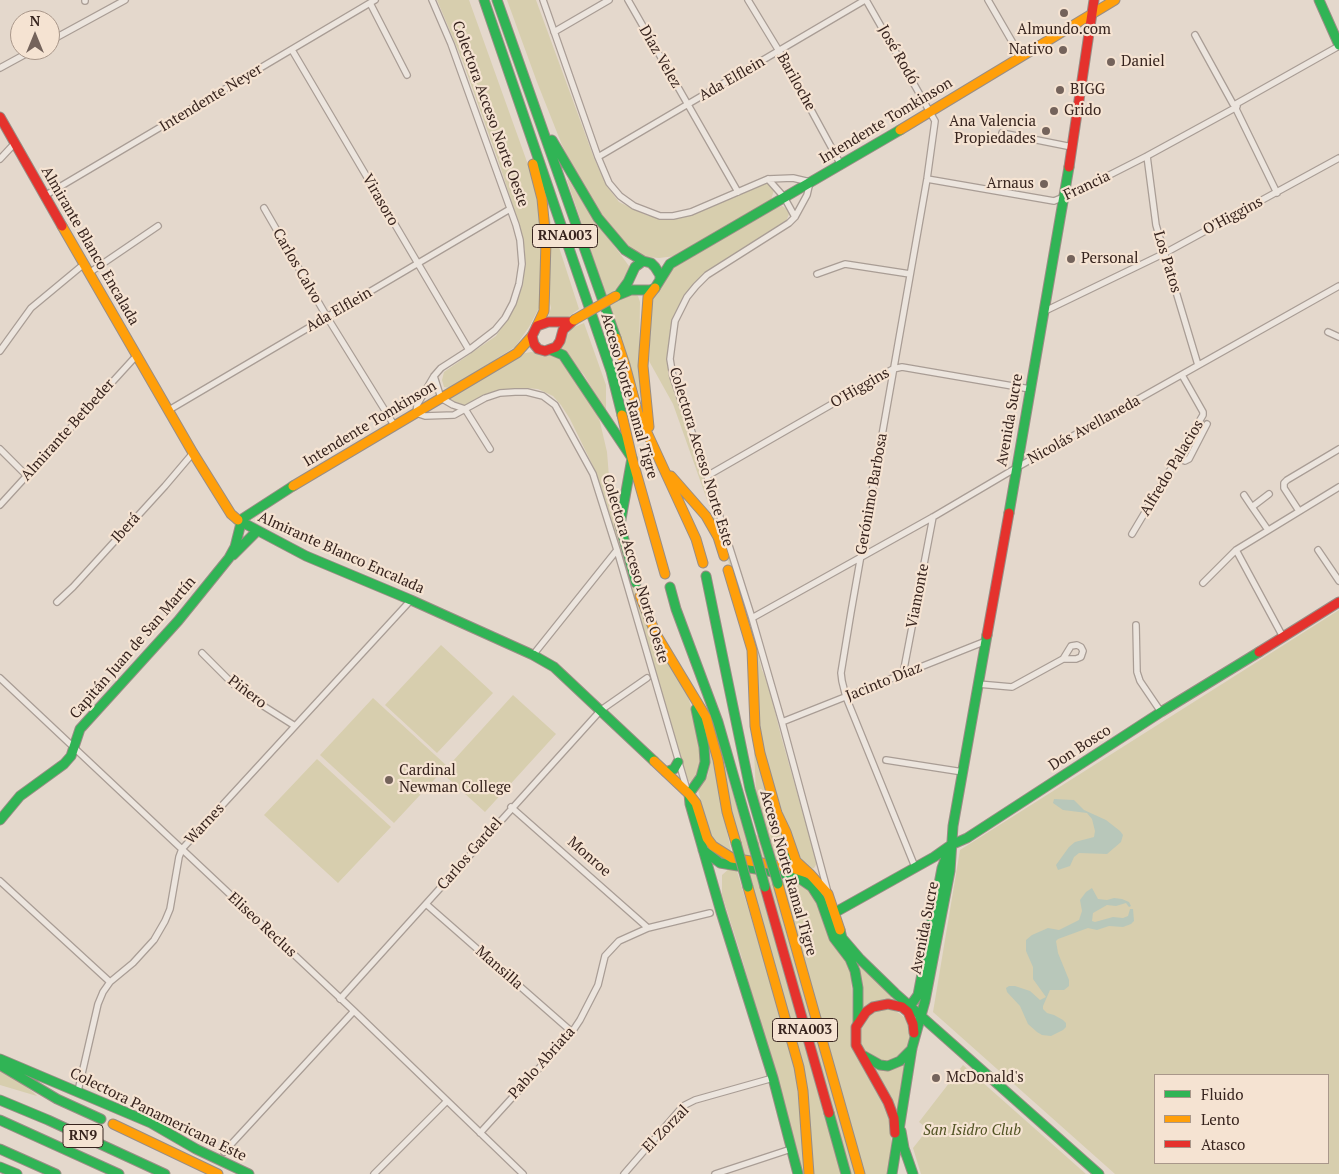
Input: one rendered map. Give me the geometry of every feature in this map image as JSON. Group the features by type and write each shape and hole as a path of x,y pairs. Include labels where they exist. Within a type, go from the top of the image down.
{"main road":[{"name":"Acceso Norte Ramal Tigre","path":"484,0 611,371 632,458 665,574"},
{"name":"Acceso Norte Ramal Tigre","path":"497,0 625,365 638,412 696,539 703,563"},
{"name":"Avenida Sucre","path":"914,1037 925,1001 950,871 951,845 963,772 1064,198 1094,0"},
{"name":"Intendente Tomkinson","path":"653,446 646,406 643,366 648,298 670,264 841,165 1115,0"},
{"path":"1319,0 1337,34 1339,46"},
{"name":"Intendente Tomkinson","path":"241,523 242,519 254,510 517,353 532,336 544,311 546,241 542,200 519,102"},
{"name":"Almirante Blanco Encalada","path":"0,117 193,453 231,514 241,523 257,532 306,556 411,600 533,655 554,667 689,794 696,803 707,838 713,846 732,858 781,870 806,882 821,901 834,938 850,959 855,971 858,988 858,1022"},
{"path":"540,122 598,218 625,250 658,270 658,284 650,290 631,290 618,295 572,321 563,330 556,347 551,350"},
{"path":"618,295 628,282 635,266 647,262 670,264"},
{"path":"537,326 548,322 572,321"},
{"path":"532,336 532,341 538,349"},
{"name":"Intendente Tomkinson","path":"517,353 538,349 551,350"},
{"path":"551,350 563,355 632,458 620,525 636,582"},
{"path":"664,467 706,516 718,537 724,556"},
{"name":"Capitán Juan de San Martín","path":"229,558 235,547 241,523"},
{"name":"Capitán Juan de San Martín","path":"0,820 20,796 64,764 71,756 80,729 178,621 229,558 257,532"},
{"path":"728,570 752,650 755,726 760,753 777,813 793,854 801,867 816,879 828,894 842,938 895,993 906,1008 913,1024 914,1037 892,1174"},
{"name":"Acceso Norte Ramal Tigre","path":"706,576 750,789 860,1174"},
{"name":"Acceso Norte Ramal Tigre","path":"670,587 676,609 718,722 846,1174"},
{"path":"640,596 656,634 706,717 710,730 718,760 727,812 799,1067 803,1091 809,1174"},
{"name":"Don Bosco","path":"834,913 951,845 967,838 1161,712 1339,602"},
{"path":"688,686 700,727 705,762 702,777 689,794 690,804 772,1078 798,1174"},
{"path":"666,772 674,769 678,762"},
{"name":"Avenida Sucre","path":"906,1008 918,995 942,868 951,845"},
{"name":"Almirante Blanco Encalada","path":"703,850 720,863 810,874"},
{"path":"781,870 792,859 793,854"},
{"path":"713,881 716,868 720,863 732,858"},
{"path":"896,1148 894,1124 888,1102 861,1054 855,1037 858,1022 866,1012 873,1007 888,1004 906,1008 921,1016 1098,1174"},
{"path":"861,1054 880,1065 888,1066 900,1061 912,1048"},
{"name":"Colectora Panamericana Este","path":"0,1059 78,1091 162,1129 196,1149 249,1174"},
{"path":"0,1065 56,1099 101,1119"},
{"name":"RN9","path":"0,1100 165,1174"},
{"name":"RN9","path":"0,1120 119,1174"},
{"path":"113,1124 218,1174"},
{"path":"900,1125 904,1148 913,1174"},
{"path":"0,1149 56,1174"},
{"path":"0,1167 17,1174"}],"street":[{"path":"60,36 125,0"},
{"name":"Colectora Acceso Norte Oeste","path":"432,0 451,44 510,209 520,240 522,264 519,284 513,303 500,324 469,350 441,368 434,376 417,405 416,413 424,416 454,415 485,398 500,393 527,392 551,400 562,416 593,474 689,794"},
{"path":"543,0 598,157 610,184 620,196 634,206 660,216 673,216 691,212 768,179 793,178 810,182"},
{"path":"554,32 609,0"},
{"name":"Díaz Velez","path":"628,0 738,192"},
{"name":"Bariloche","path":"748,0 841,165"},
{"name":"Ada Elflein","path":"598,157 866,0"},
{"name":"José Rodó","path":"866,0 931,111"},
{"path":"988,0 1021,56"},
{"path":"373,1 407,75"},
{"name":"Intendente Neyer","path":"46,195 373,1"},
{"path":"1194,36 1234,107 1277,193"},
{"name":"Francia","path":"927,179 1046,200 1054,201 1064,198 1147,156 1339,46"},
{"name":"Virasoro","path":"292,50 469,350"},
{"path":"0,68 15,60"},
{"name":"Gerónimo Barbosa","path":"915,867 846,698 841,673 927,179 935,121 931,111"},
{"path":"1002,133 1072,147"},
{"path":"0,159 15,143"},
{"name":"Los Patos","path":"1147,156 1156,225 1198,365"},
{"name":"O'Higgins","path":"1044,311 1165,253 1339,158"},
{"path":"768,179 784,197 795,217"},
{"name":"Colectora Acceso Norte Este","path":"810,182 807,195 795,217 789,223 707,275 687,297 675,321 670,359 673,377 752,618 828,894"},
{"name":"Carlos Calvo","path":"264,208 327,317 394,425"},
{"name":"Ada Elflein","path":"169,410 510,209"},
{"path":"89,273 158,226"},
{"path":"0,351 31,308 84,264"},
{"path":"817,274 845,264 910,274"},
{"name":"Nicolás Avellaneda","path":"752,618 1339,286"},
{"path":"1328,332 1339,337"},
{"name":"Almirante Betbeder","path":"0,505 136,355"},
{"name":"O'Higgins","path":"707,476 893,369 902,367 1030,390"},
{"name":"Alfredo Palacios","path":"1132,534 1203,415 1182,375"},
{"path":"434,376 441,398 453,406 465,409 490,449"},
{"path":"1177,458 1185,461 1189,459 1207,424"},
{"path":"1299,512 1284,488 1284,483 1339,448"},
{"path":"0,449 27,476"},
{"name":"Iberá","path":"57,602 193,453"},
{"path":"1204,583 1236,550 1339,487"},
{"path":"1252,507 1269,494"},
{"path":"1244,495 1268,530"},
{"name":"Viamonte","path":"903,674 933,517"},
{"path":"533,655 617,550"},
{"path":"1236,550 1284,637"},
{"path":"1318,550 1339,581"},
{"name":"Warnes","path":"78,1091 98,1004 103,992 110,982 133,963 154,940 165,921 170,910 178,857 182,850 411,600"},
{"path":"1136,625 1137,672 1140,681 1161,712"},
{"name":"Jacinto Díaz","path":"782,722 986,641"},
{"name":"Piñero","path":"202,653 233,684 295,726"},
{"path":"978,684 1012,687 1063,658"},
{"name":"Eliseo Reclus","path":"0,678 354,1011 523,1174"},
{"path":"601,710 647,678"},
{"name":"Carlos Gardel","path":"340,999 511,807 601,710"},
{"path":"886,760 963,772"},
{"name":"Monroe","path":"511,807 648,928"},
{"path":"0,881 110,982"},
{"name":"Mansilla","path":"426,904 572,1032"},
{"name":"Pablo Abriata","path":"480,1132 572,1032 598,985 605,956 619,941 648,928 710,913"},
{"path":"224,1152 354,1011"},
{"name":"El Zorzal","path":"624,1174 683,1106 695,1100 772,1078"},
{"path":"374,1174 447,1101"},
{"path":"715,1174 791,1149"}],"green space":[{"path":"437,0 469,0 531,173 539,203 542,242 540,306 529,327 515,347 450,388 444,387 442,380 444,372 496,336 512,312 523,285 525,251 500,166 463,62"},
{"path":"507,0 536,0 594,158 606,185 619,202 646,215 678,219 763,184 769,183 774,190 771,200 676,256 659,258 636,254 606,222 574,170 537,82"},
{"path":"567,180 587,209 629,266 629,273 621,286 612,292 615,302 626,295 634,294 638,296 640,302 639,354 641,399"},
{"path":"545,204 579,309 564,320 547,320 551,308"},
{"path":"782,206 787,209 789,214 785,224 700,279 677,314 669,361 672,385 730,557 762,670 768,683 817,863 811,869 798,855 764,752 737,589 673,404 649,361 652,300 661,288 672,264 772,209"},
{"path":"584,323 606,385 606,412 584,375 560,347 572,328"},
{"path":"531,352 557,356 596,411 607,452 611,502 641,610 687,693 695,720 702,767 692,782 687,781 607,505 593,466 570,419 553,396 538,389 526,388 496,391 483,395 456,411 448,400 448,396 520,354"},
{"path":"1339,610 1339,1174 1115,1174 933,1012 960,850"},
{"path":"441,645 493,693 437,753 385,705"},
{"path":"513,695 556,734 485,812 442,773"},
{"path":"373,698 447,766 394,823 320,755"},
{"path":"709,743 731,851 739,853 720,750 752,858 730,853 717,846 710,838 698,790 708,775 710,761"},
{"path":"754,751 791,850 786,863 775,863 756,792"},
{"path":"317,759 391,827 338,883 264,815"},
{"path":"754,836 759,836 855,1174 848,1174"},
{"path":"730,868 736,868 794,1060 807,1174 803,1174 741,955 722,895 722,875"},
{"path":"745,870 755,871 841,1174 814,1174 809,1109"},
{"path":"779,874 809,886 851,971 854,1045 888,1109 892,1131 889,1174 863,1174"},
{"path":"855,958 897,1002 878,1002 864,1008 860,1013 863,991"},
{"path":"880,1009 890,1009 904,1016 911,1030 911,1040 904,1054 890,1061 880,1061 870,1057 863,1050 859,1040 859,1030 863,1020 870,1013"},
{"path":"907,1063 896,1120 870,1066 877,1069 892,1069"},
{"name":"San Isidro Club","path":"963,1065 1086,1174 921,1174 913,1148 928,1129 919,1122"},
{"path":"0,1068 33,1092 37,1096 0,1085"}],"shaded area":[{"path":"1054,799 1074,800 1084,810 1106,820 1123,835 1121,842 1107,854 1079,853 1074,857 1070,866 1058,870 1056,865 1069,847 1075,842 1094,837 1095,831 1092,819 1087,813 1063,810 1053,803"},
{"path":"1092,888 1098,899 1122,899 1129,902 1131,906 1129,907 1126,903 1116,906 1107,905 1093,913 1092,921 1095,922 1113,917 1123,918 1128,916 1130,909 1133,909 1134,921 1123,927 1109,926 1097,930 1088,928 1056,941 1058,953 1069,980 1069,986 1064,990 1050,990 1043,1009 1047,1013 1063,1020 1066,1023 1066,1027 1051,1036 1042,1035 1028,1024 1020,1006 1007,992 1006,988 1015,986 1030,991 1040,1000 1046,997 1033,979 1033,967 1026,951 1026,940 1032,935 1048,928 1059,930 1079,920 1082,911 1080,900"}],"traffic: fast":[{"path":"484,0 611,371 622,415"},
{"path":"497,0 616,338"},
{"path":"1319,0 1339,45"},
{"path":"616,296 631,290 650,290 655,288 670,264 900,130"},
{"path":"552,140 598,218 625,250 643,261"},
{"path":"1009,513 1069,167"},
{"path":"620,293 635,267 643,261 651,263 655,267 660,275 660,280"},
{"path":"551,350 563,355 632,458 620,525 636,583"},
{"path":"0,820 20,796 64,764 71,756 80,729 178,621 229,558 235,547 242,519 293,486"},
{"path":"238,520 306,556 411,600 533,655 554,667 654,761"},
{"path":"233,555 257,531"},
{"path":"706,576 750,789 765,841"},
{"path":"670,587 676,609 718,722 753,844"},
{"path":"892,1174 912,1048 925,1001 950,871 953,826 987,635"},
{"path":"834,913 934,857 951,845 967,838 1161,712 1259,652"},
{"path":"689,794 701,777 705,762 704,747 696,709"},
{"path":"666,772 674,769 678,762"},
{"path":"689,794 690,804 721,912 773,1078 798,1174"},
{"path":"765,841 778,884"},
{"path":"736,843 748,887"},
{"path":"753,844 765,887"},
{"path":"905,1006 913,1002 918,995 942,868 950,847"},
{"path":"703,850 720,863 786,874 799,878 812,887 821,901 834,938 850,959 855,971 858,988 858,1022"},
{"path":"777,872 789,863 793,854"},
{"path":"840,930 842,938 860,959 895,993 1099,1174"},
{"path":"864,1056 880,1065 888,1066 900,1061 912,1049"},
{"path":"0,1059 151,1123 196,1149 249,1174"},
{"path":"0,1065 57,1099 101,1119"},
{"path":"0,1100 165,1174"},
{"path":"829,1113 846,1174"},
{"path":"0,1120 119,1174"},
{"path":"901,1131 904,1148 913,1174"},
{"path":"0,1149 56,1174"},
{"path":"0,1167 17,1174"}],"traffic: slow":[{"path":"900,130 1115,0"},
{"path":"533,164 542,199 546,241 544,311 537,326"},
{"path":"62,226 193,453 231,514 238,520"},
{"path":"649,427 643,366 648,297 655,288"},
{"path":"574,320 616,296"},
{"path":"293,486 517,353 532,336"},
{"path":"616,338 638,413 696,539 703,563"},
{"path":"622,415 632,458 665,574"},
{"path":"671,476 706,516 718,537 724,556"},
{"path":"728,570 752,650 755,726 760,753 777,813 796,861 810,874"},
{"path":"640,596 656,634 706,717 718,760 727,812 736,843"},
{"path":"654,761 696,803 707,838 713,846 732,858 792,868 810,874 828,894 840,930"},
{"path":"778,884 860,1174"},
{"path":"748,887 799,1067 803,1091 809,1174"},
{"path":"113,1124 218,1174"}],"traffic: jam":[{"path":"1069,167 1094,0"},
{"path":"0,117 62,226"},
{"path":"570,322 548,322 537,326 532,336 534,344 538,349 545,351 556,347 563,330 574,320"},
{"path":"987,635 1009,513"},
{"path":"1259,652 1339,602"},
{"path":"765,887 829,1113"},
{"path":"895,1133 894,1118 888,1102 856,1045 856,1027 866,1012 873,1007 888,1004 902,1007 908,1012 913,1024 914,1033"}],"place":[{"name":"Almundo.com","path":"1064,13"},
{"name":"Nativo","path":"1063,50"},
{"name":"Daniel","path":"1111,62"},
{"name":"BIGG","path":"1060,90"},
{"name":"Grido","path":"1054,111"},
{"name":"Ana Valencia Propiedades","path":"1046,131"},
{"name":"Arnaus","path":"1044,184"},
{"name":"Personal","path":"1071,259"},
{"name":"Cardinal Newman College","path":"389,780"},
{"name":"McDonald's","path":"936,1078"}]}
